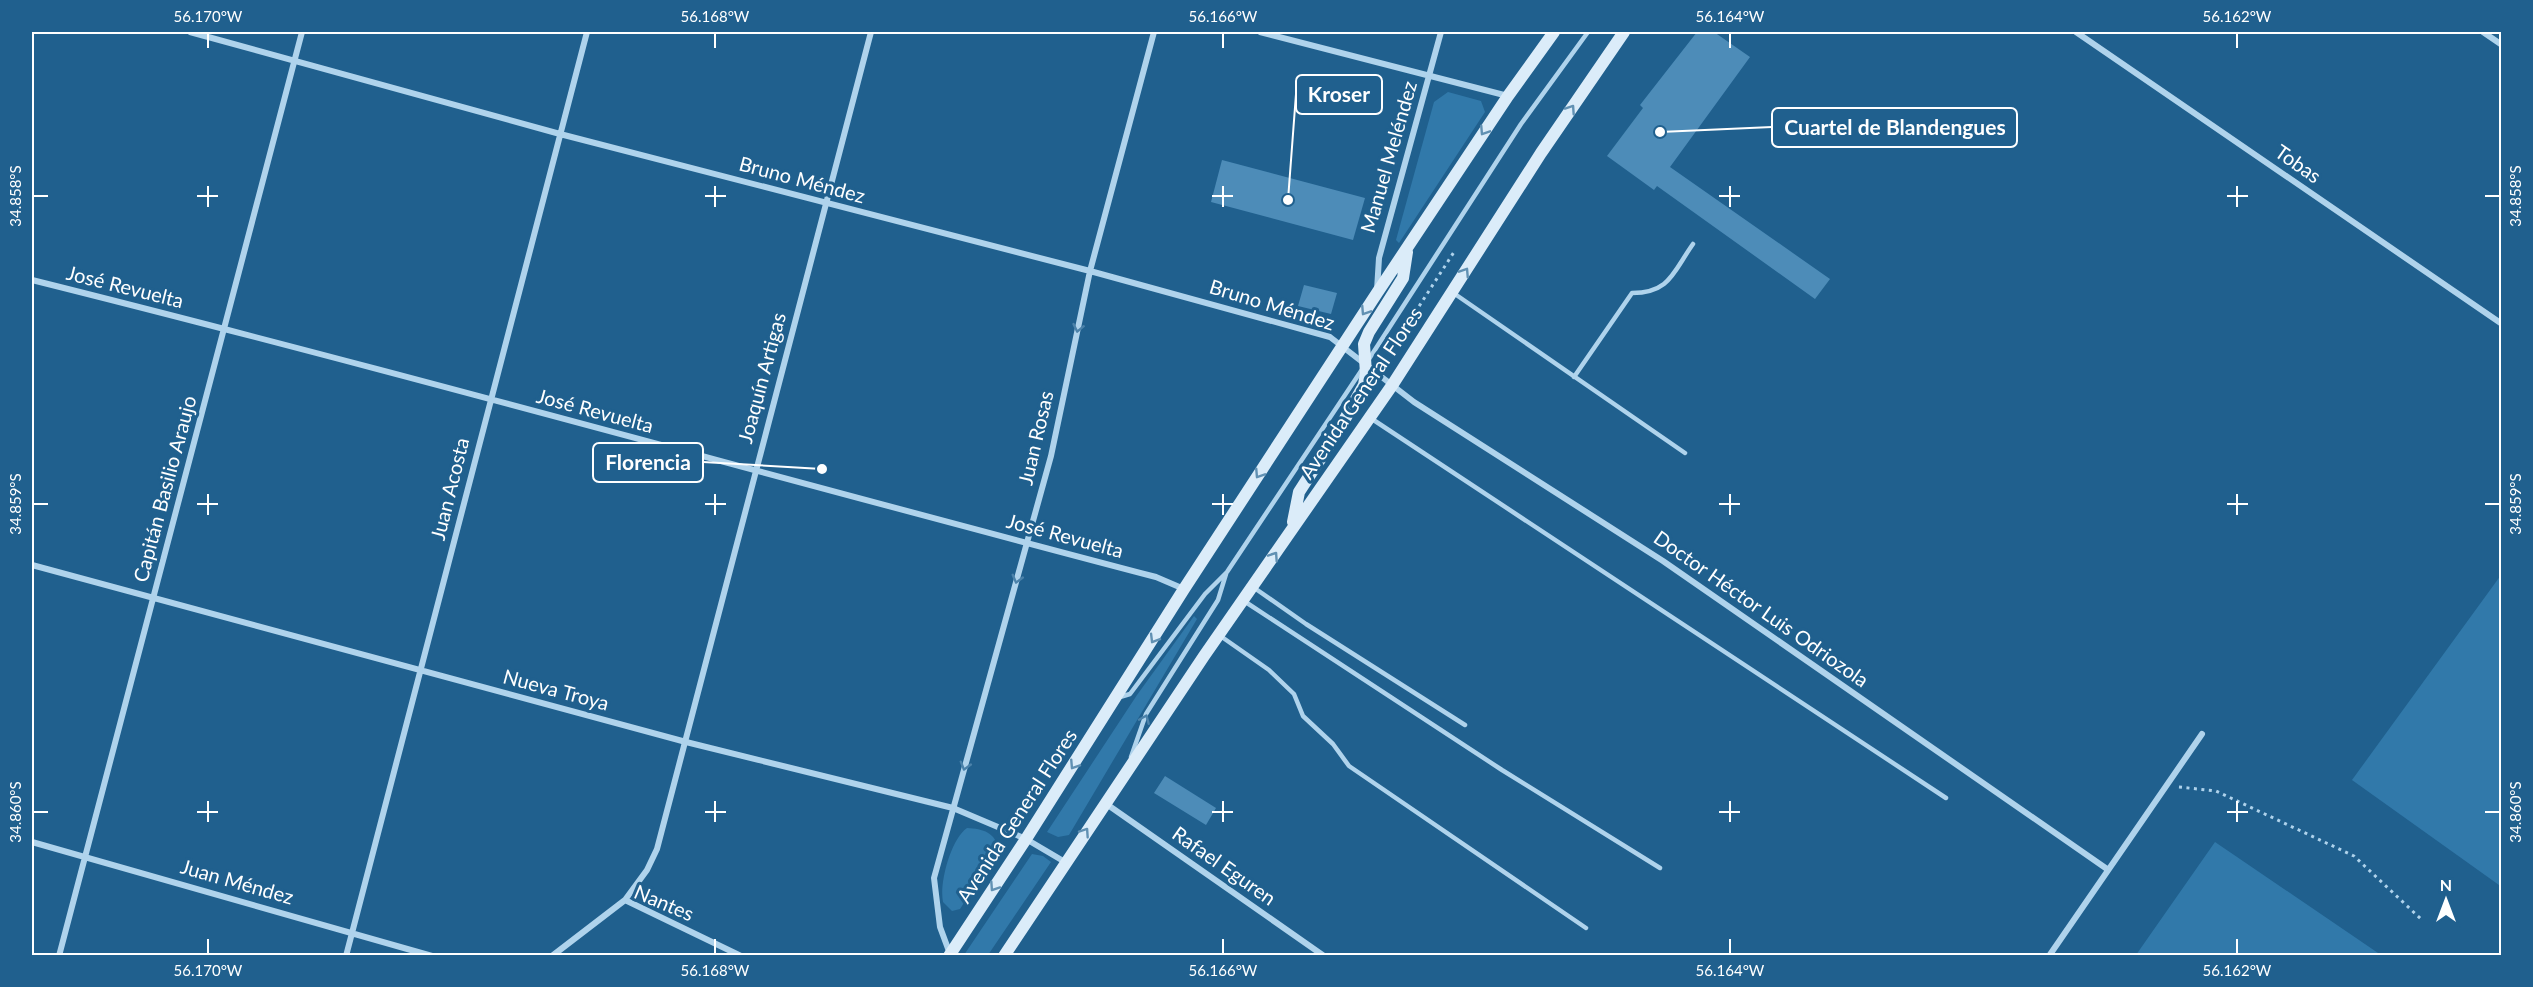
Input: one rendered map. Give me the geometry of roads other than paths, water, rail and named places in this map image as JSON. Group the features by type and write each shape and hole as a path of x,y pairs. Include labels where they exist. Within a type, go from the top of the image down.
{"main road":[{"name":"Avenida General Flores","path":"949,955 1377,293 1508,96 1554,32"},
{"name":"Avenida General Flores","path":"1004,956 1124,774 1393,384 1541,153 1624,32"},
{"path":"1290,532 1296,514 1299,492 1364,385 1364,344 1369,332 1403,278 1408,246"}],"street":[{"name":"Bruno Méndez","path":"190,32 560,134 1090,271 1330,337 1393,384"},
{"name":"Capitán Basilio Araujo","path":"59,956 302,32"},
{"name":"Juan Acosta","path":"346,956 587,32"},
{"name":"Joaquín Artigas","path":"625,900 647,870 657,849 871,32"},
{"name":"Juan Rosas","path":"949,955 940,927 934,878 1051,456 1090,271 1154,32"},
{"path":"1260,32 1508,96"},
{"name":"Manuel Meléndez","path":"1377,293 1379,258 1441,32"},
{"name":"Tobas","path":"2076,32 2502,324"},
{"path":"2482,32 2502,45"},
{"name":"José Revuelta","path":"32,280 225,328 490,401 1156,577 1184,589"},
{"name":"Doctor Héctor Luis Odriozola","path":"1393,384 1414,402 1664,561 2107,869"},
{"name":"Nueva Troya","path":"32,565 154,596 686,742 953,808 1026,839 1065,862"},
{"path":"2049,956 2202,734"},
{"name":"Rafael Eguren","path":"1105,803 1324,956"},
{"name":"Juan Méndez","path":"32,842 432,956"},
{"name":"Nantes","path":"552,956 625,900 741,956"}],"lane":[{"name":"Avenida General Flores","path":"1117,698 1130,694 1205,594 1227,572 1521,124 1588,32"},
{"path":"1574,377 1632,293 1649,293 1663,287 1693,244"},
{"path":"1452,292 1685,453"},
{"path":"1370,417 1946,798"},
{"name":"Avenida General Flores","path":"1124,774 1146,714 1218,600 1227,572"},
{"path":"1252,587 1465,726"},
{"path":"1244,601 1502,770 1660,868"},
{"path":"1219,635 1269,670 1294,694 1303,716 1333,744 1349,766 1586,928"}],"place":[{"name":"Cuartel de Blandengues","path":"1660,132"},
{"name":"Kroser","path":"1288,200"},
{"name":"Florencia","path":"822,469"}]}
